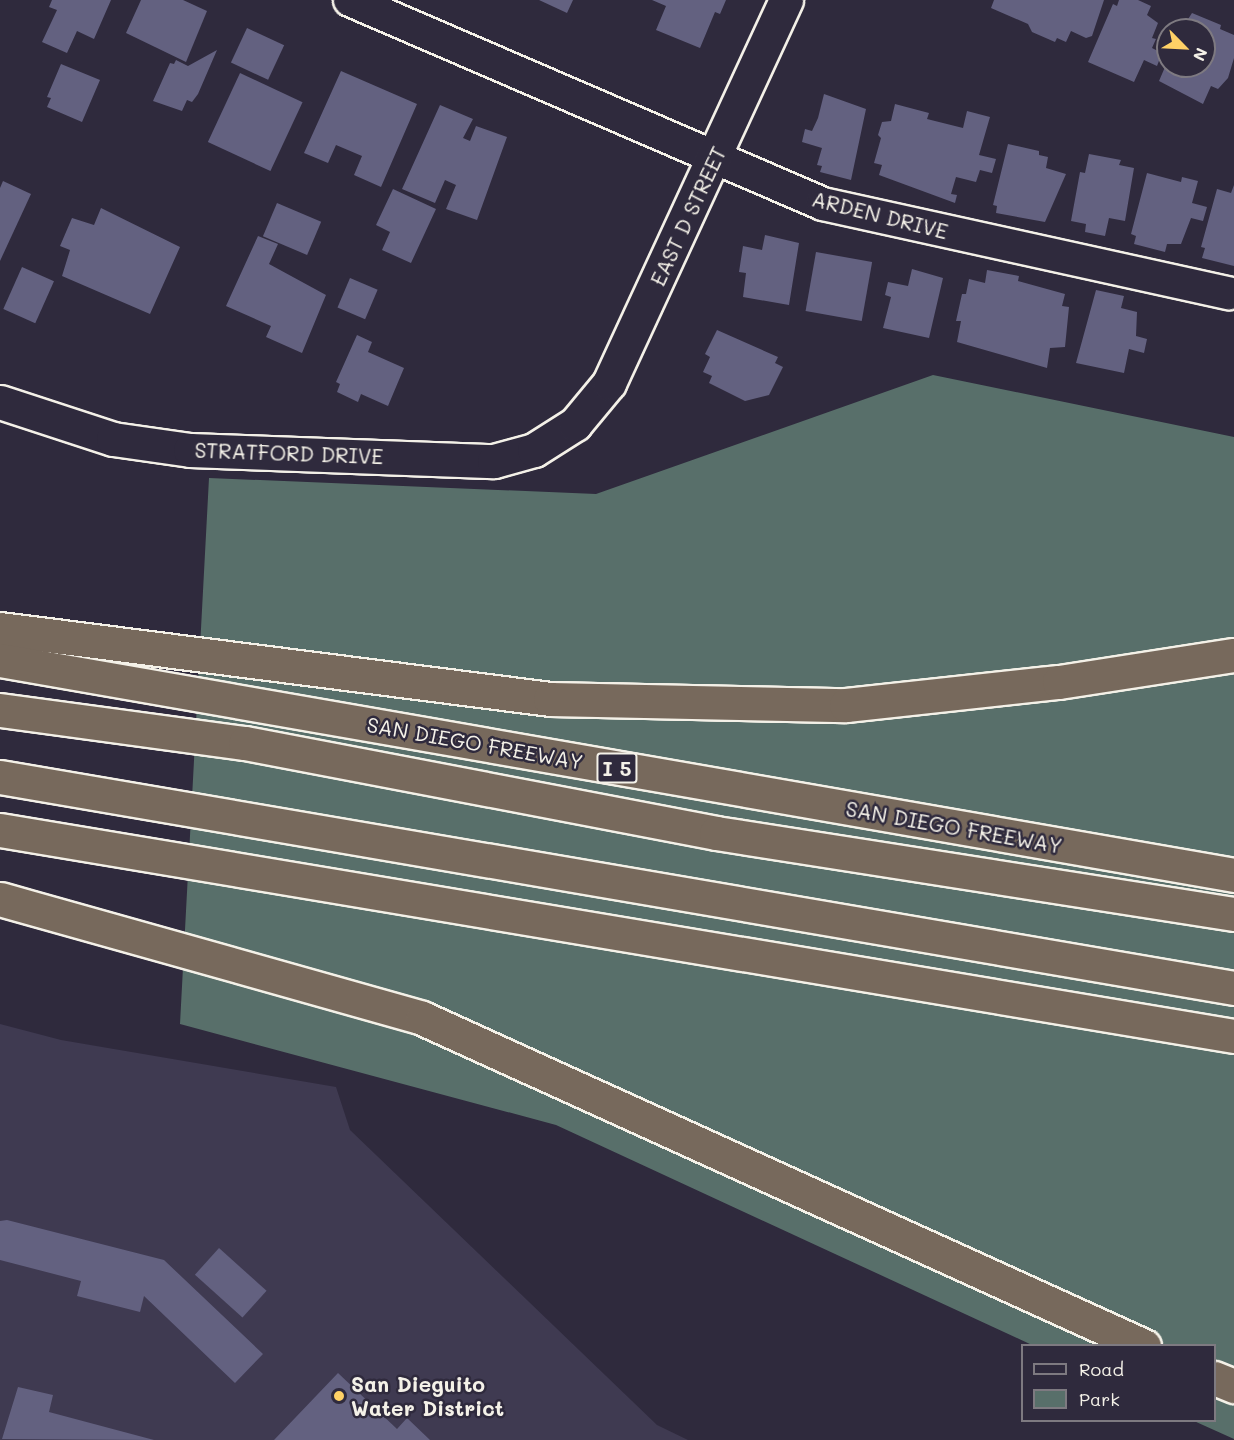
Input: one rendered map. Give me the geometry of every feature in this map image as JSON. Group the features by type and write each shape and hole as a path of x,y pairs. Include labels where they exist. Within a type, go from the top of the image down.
{"highway":[{"path":"0,629 574,700 846,705 1059,682 1234,655"},
{"name":"SAN DIEGO FREEWAY","path":"0,660 1234,875"},
{"path":"0,710 245,743 716,833 1234,914"},
{"path":"0,777 1234,988"},
{"path":"0,830 1234,1036"},
{"path":"0,898 422,1017 1140,1344"},
{"path":"1216,1378 1234,1386"}],"street":[{"name":"ARDEN DRIVE","path":"350,0 715,160 823,204 1229,293"},
{"name":"EAST D STREET","path":"575,424 609,383 715,160 786,0"},
{"name":"STRATFORD DRIVE","path":"0,402 113,439 190,450 417,459 494,461 534,450 575,424"}],"shaded area":[{"path":"0,1024 61,1040 336,1087 350,1130 657,1425 688,1440 0,1440"}],"green space":[{"path":"933,375 1234,437 1234,1439 1196,1422 1216,1422 1216,1344 1030,1344 556,1125 180,1024 209,478 596,494"}],"building":[{"path":"52,0 111,0 94,39 77,31 67,53 42,42 57,10 49,7"},
{"path":"141,0 183,0 207,11 186,62 126,33"},
{"path":"539,0 573,0 567,13"},
{"path":"652,0 726,0 720,14 715,12 700,48 656,30 666,6"},
{"path":"994,0 1104,0 1092,36 1086,38 1071,31 1066,42 1057,38 1055,42 1032,32 1028,24 991,8"},
{"path":"1119,0 1138,0 1151,6 1147,15 1156,22 1152,38 1156,39 1152,48 1156,50 1156,66 1144,60 1134,82 1088,62 1113,4 1117,6"},
{"path":"1192,13 1204,18 1189,18"},
{"path":"1216,23 1221,25 1220,29 1234,35 1234,58 1228,78 1218,89 1211,86 1203,104 1159,81 1160,78 1216,78"},
{"path":"247,28 284,45 268,80 231,62"},
{"path":"217,50 198,94 192,102 187,100 182,111 153,101 170,63 174,64 176,60 188,66"},
{"path":"61,64 100,80 82,122 47,107 51,98 47,97"},
{"path":"341,71 417,104 381,187 354,175 362,156 336,145 328,163 304,153"},
{"path":"240,73 303,102 270,171 208,142"},
{"path":"824,94 866,109 851,180 820,172 822,166 817,165 822,148 802,142 805,129 812,131 818,118"},
{"path":"895,104 929,113 927,119 963,128 967,111 990,117 979,155 996,159 992,173 980,170 976,182 956,177 951,194 957,195 955,203 879,175 882,165 874,163 881,138 878,135 882,122 891,121"},
{"path":"440,105 473,119 463,138 470,141 476,126 507,137 477,220 446,209 456,185 445,180 435,203 402,189"},
{"path":"1008,144 1039,151 1039,155 1048,157 1046,168 1066,174 1045,222 996,213 997,206 993,205"},
{"path":"1089,154 1121,160 1119,165 1134,168 1125,221 1109,218 1105,236 1085,232 1086,224 1071,221 1080,172 1085,173"},
{"path":"1147,173 1181,182 1182,177 1198,181 1192,203 1207,207 1203,221 1191,218 1181,244 1167,244 1165,252 1134,244 1136,236 1131,234"},
{"path":"3,181 31,194 0,261 0,188"},
{"path":"1234,185 1234,266 1202,258 1205,248 1201,247 1217,189 1231,193"},
{"path":"393,189 436,209 411,263 382,250 390,232 376,225"},
{"path":"277,203 321,222 307,255 263,236"},
{"path":"101,208 180,247 150,314 62,276 70,250 60,246 72,218 94,225"},
{"path":"765,235 799,243 789,305 743,297 746,273 739,272 743,246 762,250"},
{"path":"258,236 278,244 269,264 326,295 302,353 266,337 271,326 226,306"},
{"path":"816,252 872,262 862,321 806,311"},
{"path":"22,267 54,281 35,323 3,309"},
{"path":"912,269 943,278 929,338 883,328 891,297 885,295 888,282 908,286"},
{"path":"987,270 1019,276 1018,281 1065,294 1062,306 1069,307 1065,347 1050,348 1047,368 957,342 961,321 956,321 962,294 966,294 969,279 985,283"},
{"path":"350,278 378,290 365,319 337,307"},
{"path":"1096,290 1124,296 1121,308 1137,312 1136,336 1147,339 1144,353 1129,349 1124,373 1076,363"},
{"path":"717,330 778,357 775,363 783,367 769,395 745,401 709,383 712,376 703,372 710,357 705,354"},
{"path":"357,335 372,342 368,352 404,368 388,406 361,394 358,402 337,392 340,384 336,382"},
{"path":"7,1220 164,1260 263,1354 235,1383 144,1296 140,1312 77,1296 81,1281 0,1260 0,1221"},
{"path":"219,1248 267,1291 242,1318 195,1275"},
{"name":"San Dieguito Water District","path":"338,1373 397,1429 407,1418 430,1440 274,1440"},
{"path":"18,1387 53,1395 49,1412 154,1440 2,1439"}],"place":[{"name":"San Dieguito Water District","path":"339,1396"}]}
